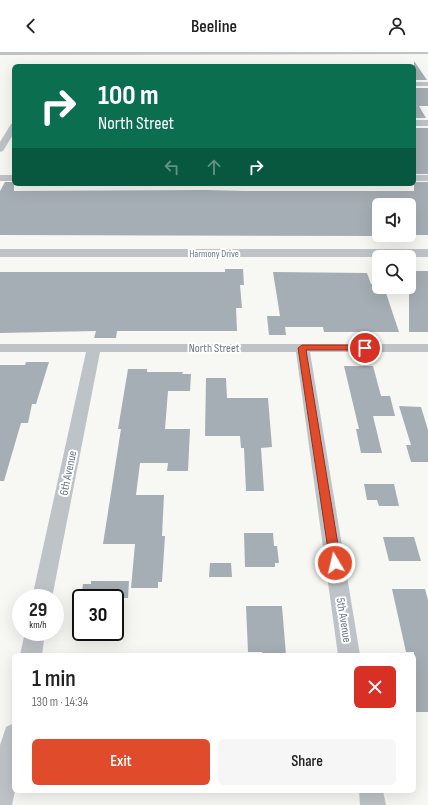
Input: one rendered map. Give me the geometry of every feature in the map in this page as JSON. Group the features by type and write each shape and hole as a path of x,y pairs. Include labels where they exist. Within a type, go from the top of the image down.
{"street":[{"path":"0,53 60,52 168,55 295,52 428,52"},
{"path":"56,59 60,52"},
{"path":"416,84 428,84"},
{"path":"416,123 428,123"},
{"path":"0,148 12,129"},
{"path":"0,178 12,178"},
{"path":"416,178 428,178"},
{"name":"Harmony Drive","path":"0,253 428,253"},
{"name":"North Street","path":"0,348 428,348"},
{"name":"6th Avenue","path":"44,589 94,348"},
{"name":"5th Avenue","path":"302,348 350,653"},
{"path":"31,653 33,641"},
{"path":"0,803 12,745"},
{"path":"371,793 373,805"}],"building":[{"path":"414,61 427,80 416,80 416,64 414,64"},
{"path":"416,88 428,88 428,106 419,106 426,118 416,118"},
{"path":"416,128 428,128 428,174 416,174"},
{"path":"5,182 12,182 14,191 414,191 416,182 428,182 428,235 416,235 416,198 372,198 372,236 0,235 0,191"},
{"path":"225,269 243,269 244,285 240,285 242,308 236,308 237,331 117,331 116,338 94,338 96,331 0,333 0,272 225,272"},
{"path":"416,271 428,271 428,332 409,332 409,294 416,294"},
{"path":"273,272 367,273 372,284 372,294 386,294 399,332 324,332 323,327 285,327 286,335 269,335 267,316 280,316"},
{"path":"26,362 49,362 36,404 32,404 28,423 21,423 4,481 0,481 0,365 25,365"},
{"path":"344,366 373,366 381,396 390,396 395,416 373,416 382,453 361,453 356,429 359,429"},
{"path":"128,369 147,369 147,372 183,372 182,374 191,374 190,391 168,391 165,429 190,429 188,471 167,471 168,463 140,463 136,495 164,495 162,536 165,536 162,582 158,582 158,588 131,588 135,544 103,544 121,429 118,429"},
{"path":"206,378 226,378 227,398 268,398 272,447 261,448 264,491 246,491 244,448 241,448 240,436 205,436"},
{"path":"399,406 421,407 428,430 428,462 411,462 406,445 411,445"},
{"path":"364,484 394,484 399,506 379,506 377,500 367,500"},
{"path":"244,533 273,533 274,546 277,546 279,563 275,563 275,567 245,567"},
{"path":"383,537 414,537 421,561 389,561"},
{"path":"210,563 231,563 232,577 209,577"},
{"path":"91,581 129,581 128,598 124,598 124,589 82,589 83,584 91,584"},
{"path":"392,589 425,589 428,600 428,712 416,712 416,653 406,652"},
{"path":"246,606 282,606 286,653 248,652"}],"route":[{"path":"335,563 302,348 365,348"}]}
